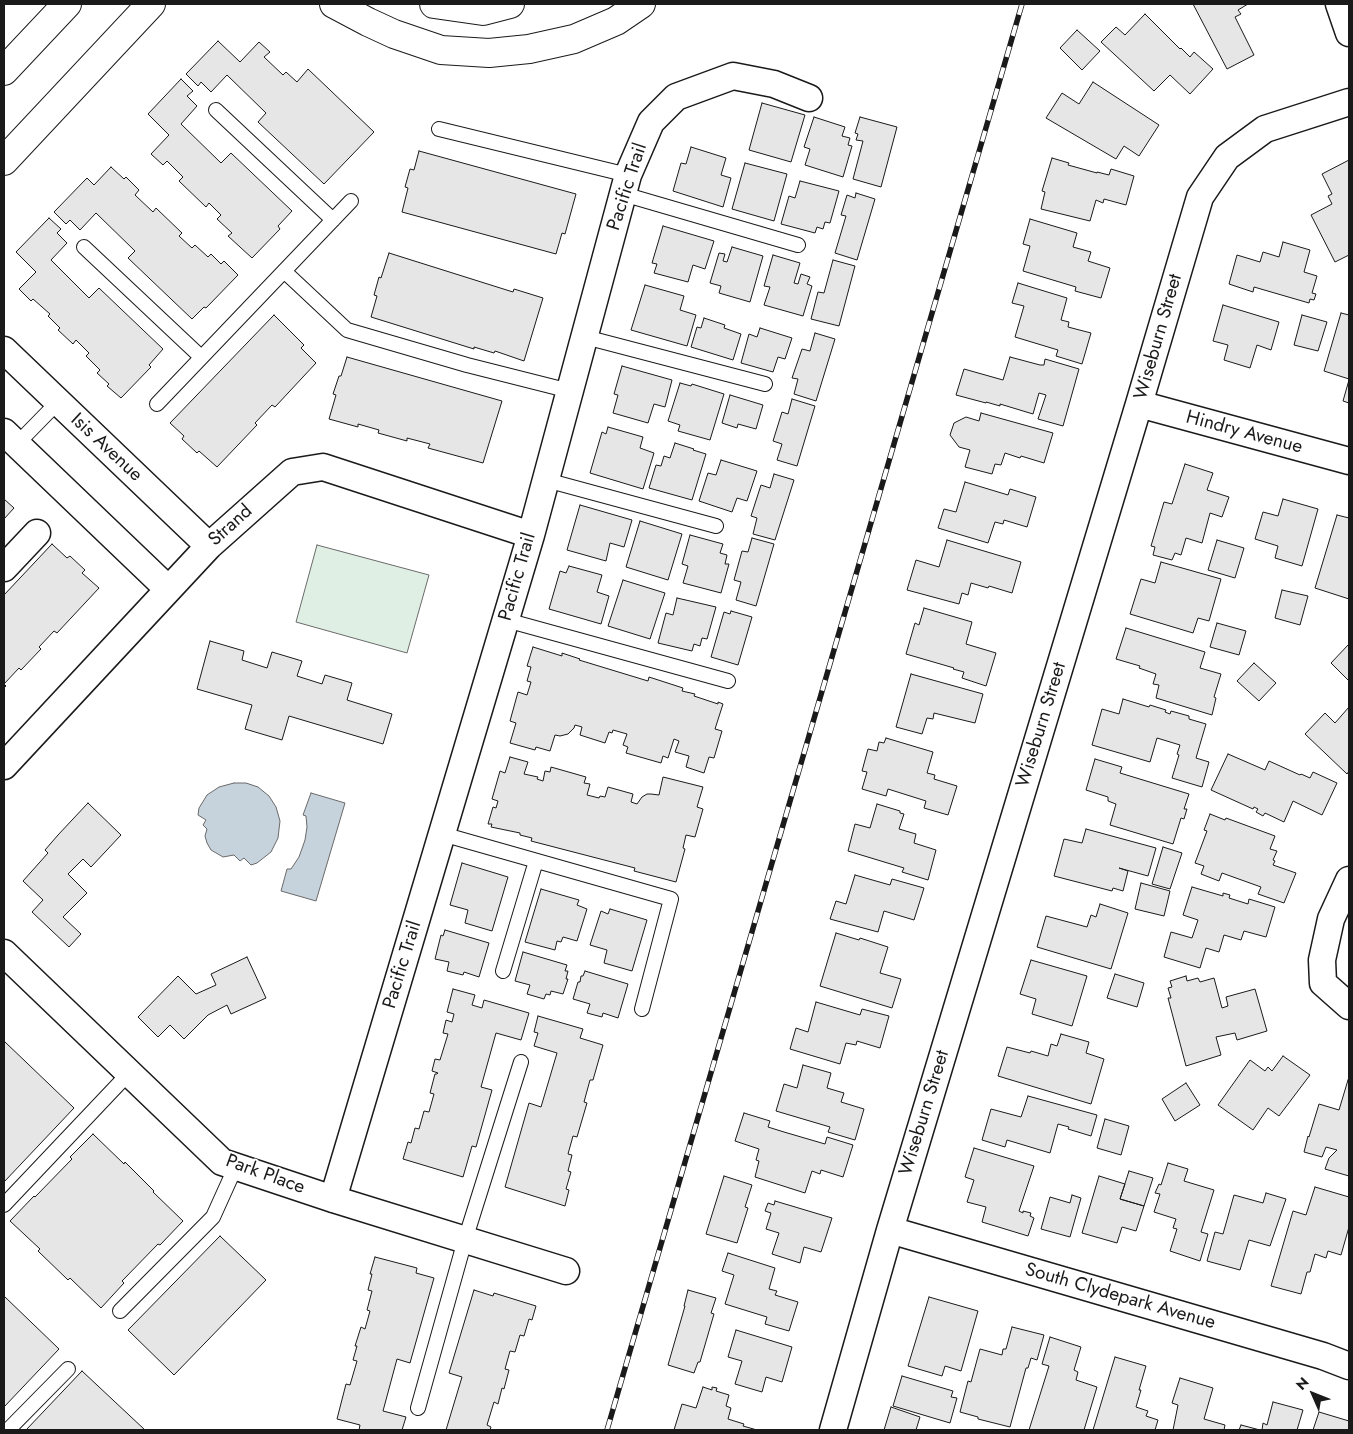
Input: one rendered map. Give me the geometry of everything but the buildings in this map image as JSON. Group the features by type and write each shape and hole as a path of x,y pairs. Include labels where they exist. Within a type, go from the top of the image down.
{"main road":[{"path":"4,71 67,4"},
{"path":"4,160 152,4"},
{"path":"334,4 394,34 441,50 489,53 529,49 574,39 616,21 641,4"},
{"path":"434,4 483,11 510,4"}],"street":[{"path":"1339,4 1349,33"},
{"name":"Pacific Trail","path":"334,1199 531,535 626,185 651,122 676,97 733,76 774,84 809,98"},
{"name":"Wiseburn Street","path":"833,1430 890,1230 1200,197 1227,157 1266,129 1349,102"},
{"name":"Isis Avenue","path":"4,350 209,546"},
{"name":"Hindry Avenue","path":"1139,404 1349,461"},
{"path":"10,438 168,589"},
{"name":"Strand","path":"4,766 209,546 292,472 323,468 531,535"},
{"path":"4,568 37,533"},
{"path":"1342,1000 1323,983 1322,960 1331,919 1349,880"},
{"name":"Park Place","path":"10,963 222,1162 566,1271"},
{"name":"South Clydepark Avenue","path":"890,1230 1323,1356 1349,1366"}],"lane":[{"path":"216,110 333,220"},
{"path":"439,129 626,185 798,245"},
{"path":"157,404 351,201"},
{"path":"84,248 202,357"},
{"path":"284,272 347,330 467,365 570,391"},
{"path":"584,337 765,384"},
{"path":"10,438 58,402"},
{"path":"546,480 716,526"},
{"path":"506,620 728,681"},
{"path":"442,834 671,899 642,1009"},
{"path":"503,971 536,861"},
{"path":"418,1408 464,1240 520,1062"},
{"path":"4,1205 129,1073"},
{"path":"120,1311 213,1217 236,1166"},
{"path":"8,1430 68,1369"}],"green space":[{"path":"317,545 429,575 407,653 296,622"}],"shaded area":[{"path":"234,783 246,783 258,787 269,796 276,807 280,821 278,838 271,852 257,863 251,865 244,858 240,861 234,855 223,857 211,850 205,836 207,829 203,825 206,820 198,815 199,808 207,795 219,787"},
{"path":"311,793 345,803 316,901 281,891 287,869 291,869 299,857 305,840 307,827 306,816 303,815"}],"railway":[{"path":"607,1430 1022,4"}]}
